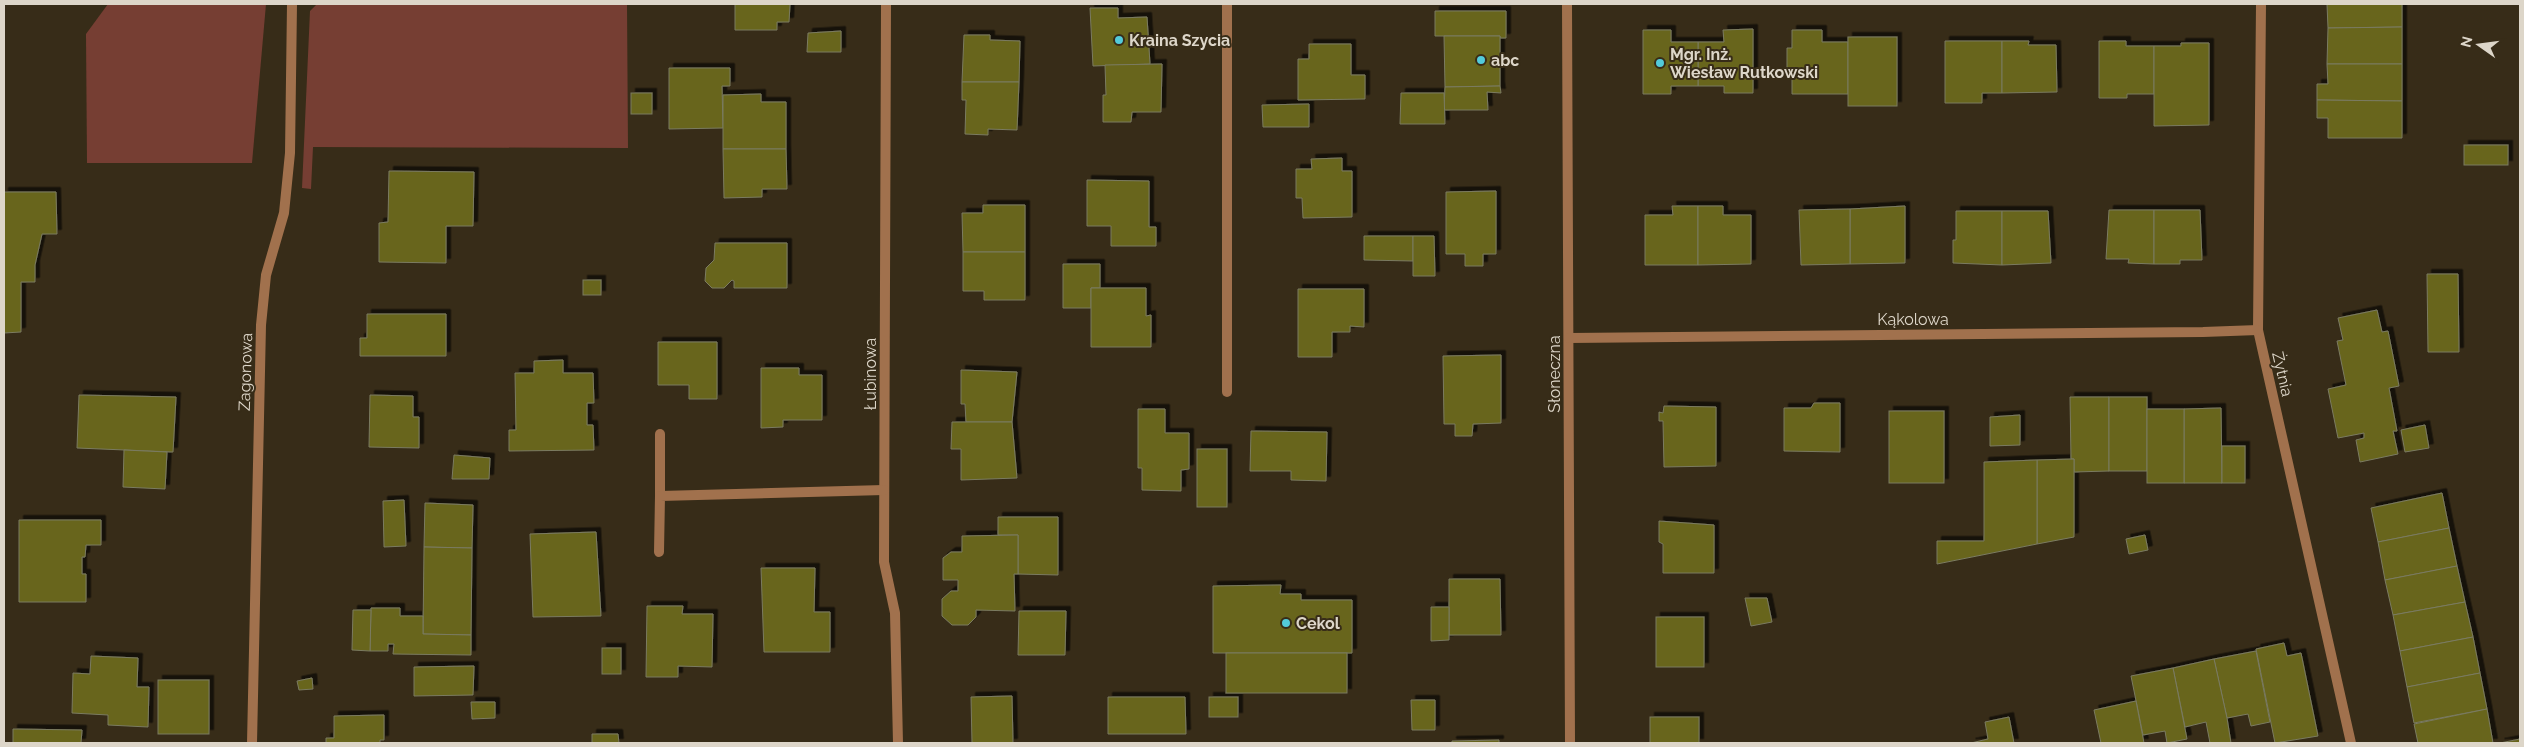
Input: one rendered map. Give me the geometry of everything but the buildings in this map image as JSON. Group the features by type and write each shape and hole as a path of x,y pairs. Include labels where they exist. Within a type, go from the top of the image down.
{"street":[{"name":"Zagonowa","path":"252,743 261,325 266,275 284,213 290,153 292,4"},
{"name":"Łubinowa","path":"886,4 884,562 895,613 898,743"},
{"path":"1226,4 1227,392"},
{"name":"Słoneczna","path":"1567,4 1570,743"},
{"name":"Żytnia","path":"2261,4 2258,330 2351,743"},
{"name":"Kąkolowa","path":"1569,338 2258,330"},
{"path":"659,552 660,434"},
{"path":"660,496 884,490"}],"shaded area":[{"path":"108,4 266,4 252,163 87,163 86,34"},
{"path":"317,4 627,4 628,148 313,147 311,189 302,188 310,11"}],"place":[{"name":"Kraina Szycia","path":"1119,40"},
{"name":"abc","path":"1481,60"},
{"name":"Mgr. Inż. Wiesław Rutkowski","path":"1660,63"},
{"name":"Cekol","path":"1286,623"}]}
